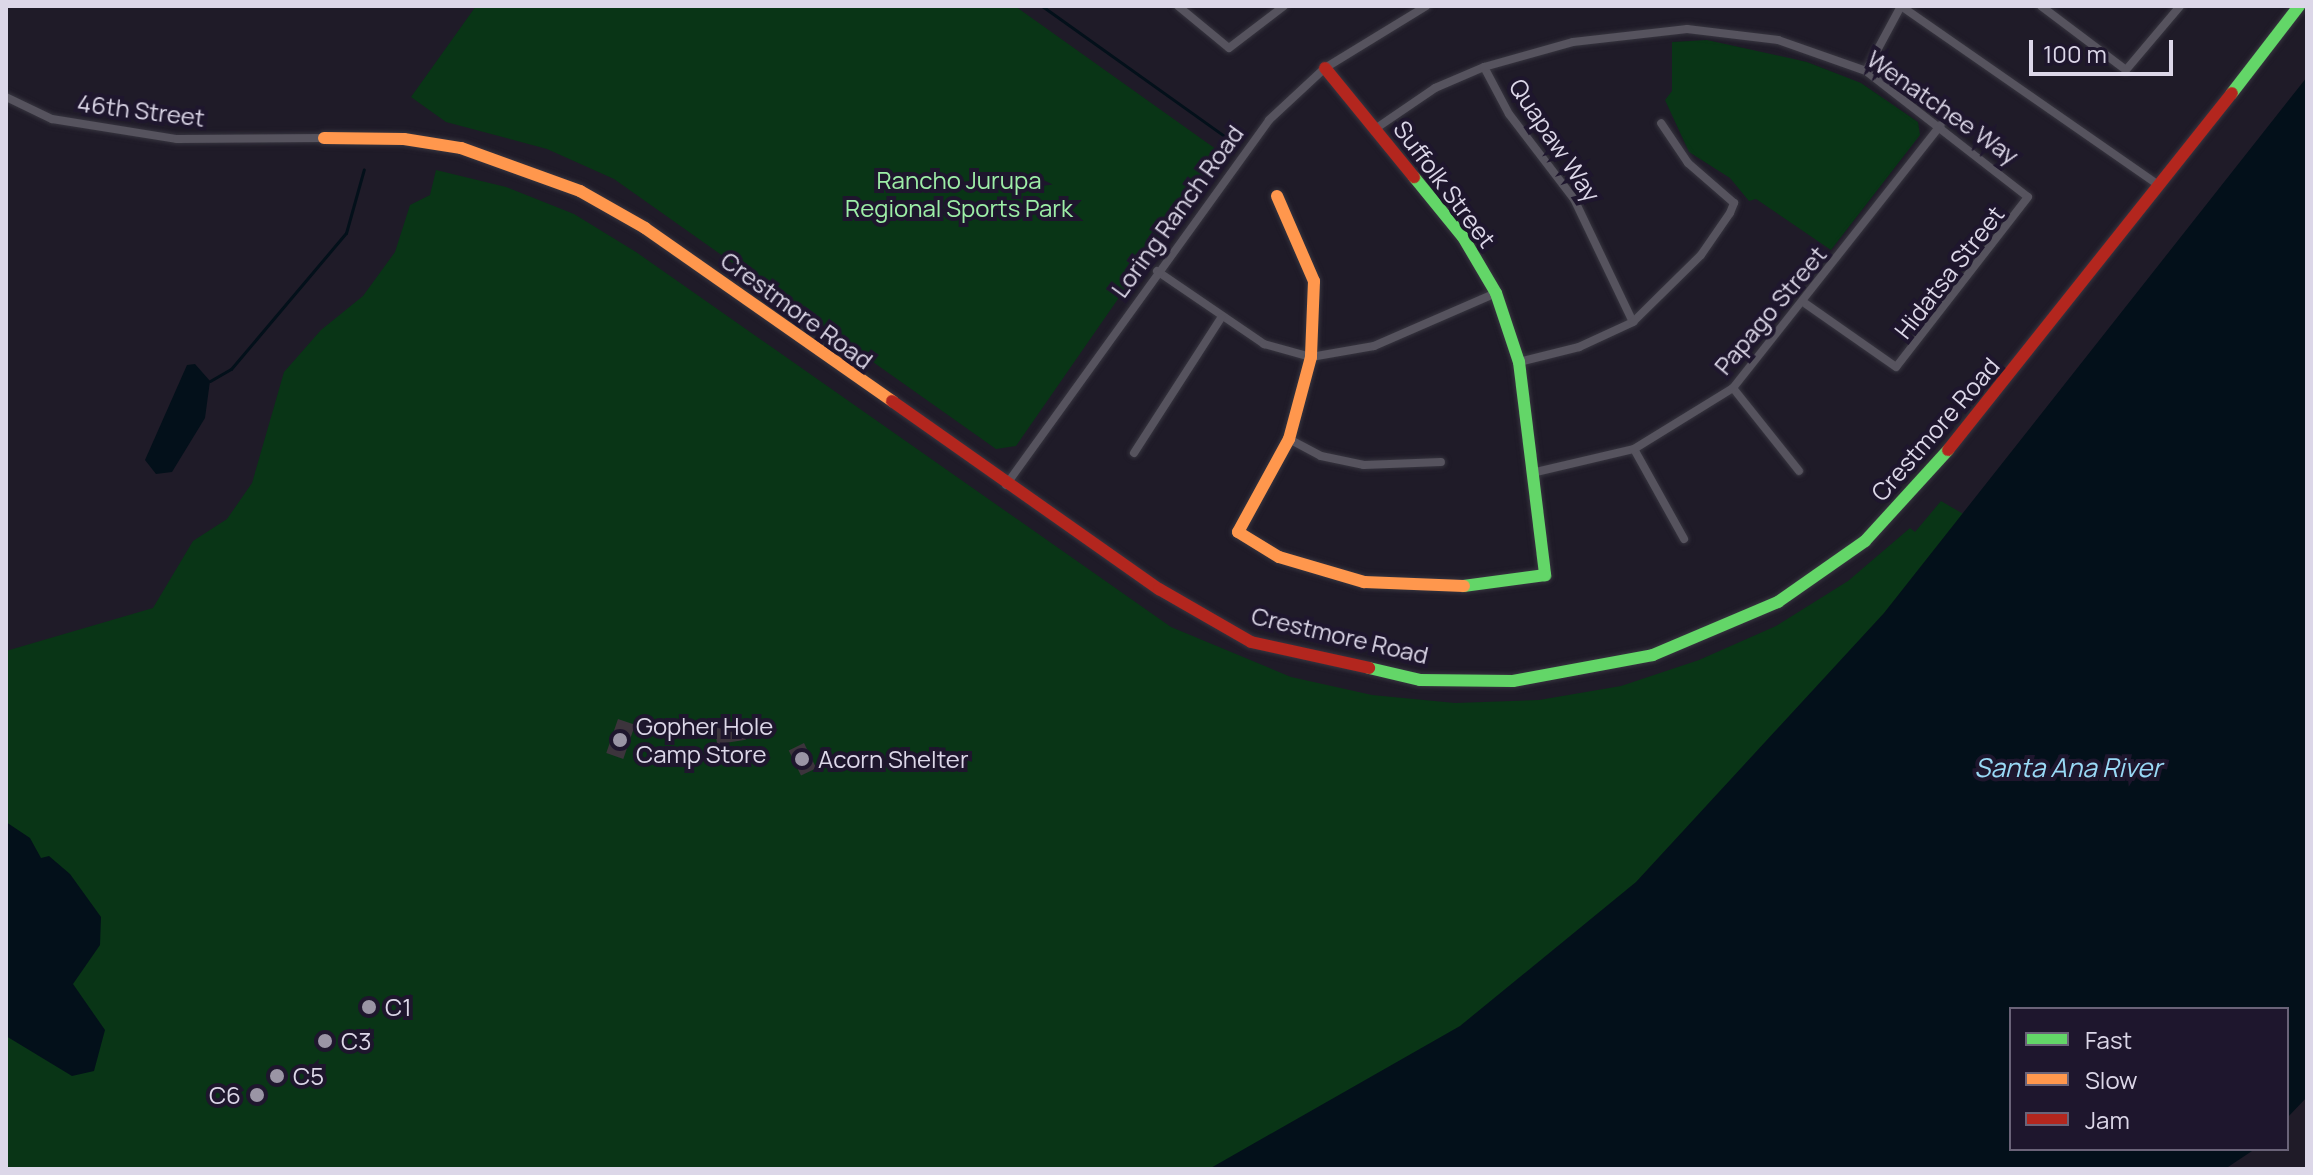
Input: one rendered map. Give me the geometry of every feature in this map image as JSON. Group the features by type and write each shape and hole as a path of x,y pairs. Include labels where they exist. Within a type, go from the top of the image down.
{"street":[{"path":"1178,6 1229,48 1284,6"},
{"name":"Loring Ranch Road","path":"1006,485 1157,271 1269,120 1325,68 1426,6"},
{"path":"1866,71 1901,6 2159,185"},
{"path":"2041,6 2126,70 2180,6"},
{"name":"Crestmore Road","path":"324,138 404,139 461,148 580,191 645,228 1006,485 1159,589 1251,642 1420,680 1513,681 1653,655 1778,602 1865,541 1991,404 2299,6"},
{"name":"Wenatchee Way","path":"1375,129 1435,88 1484,67 1573,42 1687,29 1778,40 1866,71 1941,125 2028,197"},
{"name":"Quapaw Way","path":"1484,67 1509,114 1574,199 1633,322"},
{"name":"Suffolk Street","path":"1289,439 1238,532 1279,557 1364,582 1446,589 1545,575 1536,472 1519,362 1496,293 1463,237 1325,68"},
{"name":"46th Street","path":"6,97 52,119 177,139 324,138"},
{"path":"1519,362 1579,347 1633,322 1701,255 1734,203 1688,163 1661,123"},
{"name":"Papago Street","path":"1536,472 1634,449 1733,388 1806,304 1941,125"},
{"path":"1277,196 1314,281 1311,357 1289,439 1321,456 1364,465 1441,462"},
{"name":"Hidatsa Street","path":"1806,304 1896,367 2028,197"},
{"path":"1157,271 1221,318 1264,344 1311,357 1374,346 1496,293"},
{"path":"1134,453 1221,318"},
{"path":"1733,388 1799,471"},
{"path":"1634,449 1684,539"}],"green space":[{"name":"Rancho Jurupa Regional Sports Park","path":"476,6 1015,6 1220,152 1016,446 996,449 614,179 547,149 446,122 411,97"},
{"path":"1707,40 1807,62 1861,83 1918,122 1920,135 1831,250 1756,199 1749,201 1730,178 1689,152 1665,100 1672,91 1672,42"},
{"path":"436,170 506,187 574,214 636,252 1171,627 1291,677 1372,695 1455,703 1539,700 1621,686 1699,660 1776,626 1848,581 1910,528 1915,532 1941,501 2307,714 2013,1007 2009,1007 2009,1151 2173,1169 6,1169 6,651 153,608 193,541 227,519 252,483 284,372 321,330 363,296 395,252 410,205 430,195"}],"water":[{"name":"Santa Ana River","path":"2307,77 2307,1097 2289,1116 2289,1007 2009,1007 2009,1151 2252,1151 2225,1169 1209,1169 1460,1026 1636,882 1884,613"},
{"path":"195,364 210,381 205,418 172,472 156,474 145,460 187,365"},
{"path":"6,822 30,838 41,858 49,856 70,874 101,917 100,945 73,984 105,1030 94,1071 72,1076 6,1036"}],"building":[{"name":"Gopher Hole Camp Store","path":"618,719 635,725 623,759 606,753"},
{"path":"743,722 746,740 717,744 714,727"},
{"name":"Acorn Shelter","path":"804,743 816,768 801,776 789,750"}],"waterway":[{"path":"1042,6 1233,142"},
{"path":"210,381 231,369 346,233 364,169"}],"traffic: fast":[{"path":"2232,93 2299,6"},
{"path":"1414,177 1463,237 1496,293 1519,362 1545,575 1464,586"},
{"path":"1369,668 1420,680 1513,681 1653,655 1778,602 1865,541 1948,450"}],"traffic: slow":[{"path":"324,138 404,139 461,148 580,191 645,228 892,401"},
{"path":"1277,196 1314,281 1311,357 1289,439 1238,532 1279,557 1364,582 1464,586"}],"traffic: jam":[{"path":"1325,68 1414,177"},
{"path":"1948,450 2232,93"},
{"path":"892,401 1159,589 1251,642 1369,668"}],"place":[{"name":"Gopher Hole Camp Store","path":"620,740"},
{"name":"Acorn Shelter","path":"802,759"},
{"name":"C1","path":"369,1007"},
{"name":"C3","path":"325,1041"},
{"name":"C5","path":"277,1076"},
{"name":"C6","path":"257,1095"}]}
